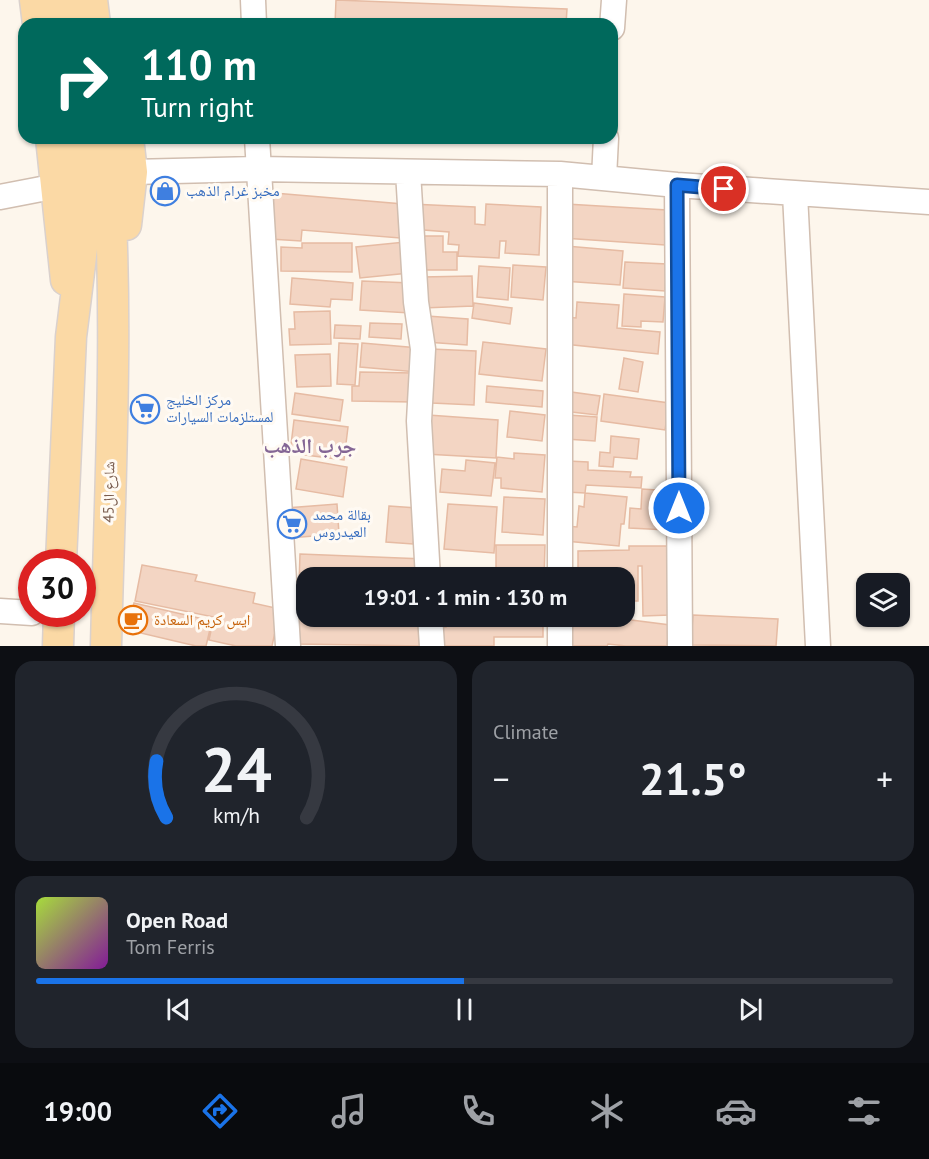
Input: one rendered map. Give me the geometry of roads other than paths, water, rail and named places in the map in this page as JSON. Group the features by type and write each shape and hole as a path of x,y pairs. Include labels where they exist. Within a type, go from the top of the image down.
{"main road":[{"path":"35,0 37,18"},
{"path":"64,0 66,18"},
{"path":"92,0 94,18"},
{"path":"112,0 114,18"},
{"path":"52,144 71,337"},
{"path":"62,549 71,337 84,232 77,144"},
{"name":"شارع ال45","path":"106,144 111,199 112,338 106,646"},
{"name":"شارع ال45","path":"112,338 132,172 129,144"},
{"path":"51,627 58,646"}],"street":[{"path":"253,0 254,18"},
{"path":"613,18 614,0"},
{"path":"257,144 288,646"},
{"path":"604,178 606,144"},
{"path":"132,172 258,169 560,174 795,194 929,202"},
{"path":"408,172 416,302 423,350 419,421 427,567"},
{"path":"560,174 560,567"},
{"path":"677,185 680,646"},
{"path":"0,196 57,186"},
{"path":"795,194 818,646"},
{"path":"0,611 18,612"},
{"path":"431,627 432,646"},
{"path":"560,627 560,646"}],"place":[{"name":"مخبز غرام الذهب","path":"165,191"},
{"name":"مركز الخليج لمستلزمات السيارات","path":"145,409"},
{"name":"بقالة محمد العيدروس","path":"292,524"},
{"name":"ايس كريم السعادة","path":"133,620"}],"district":[{"name":"جرب الذهب","path":"310,446"}]}
